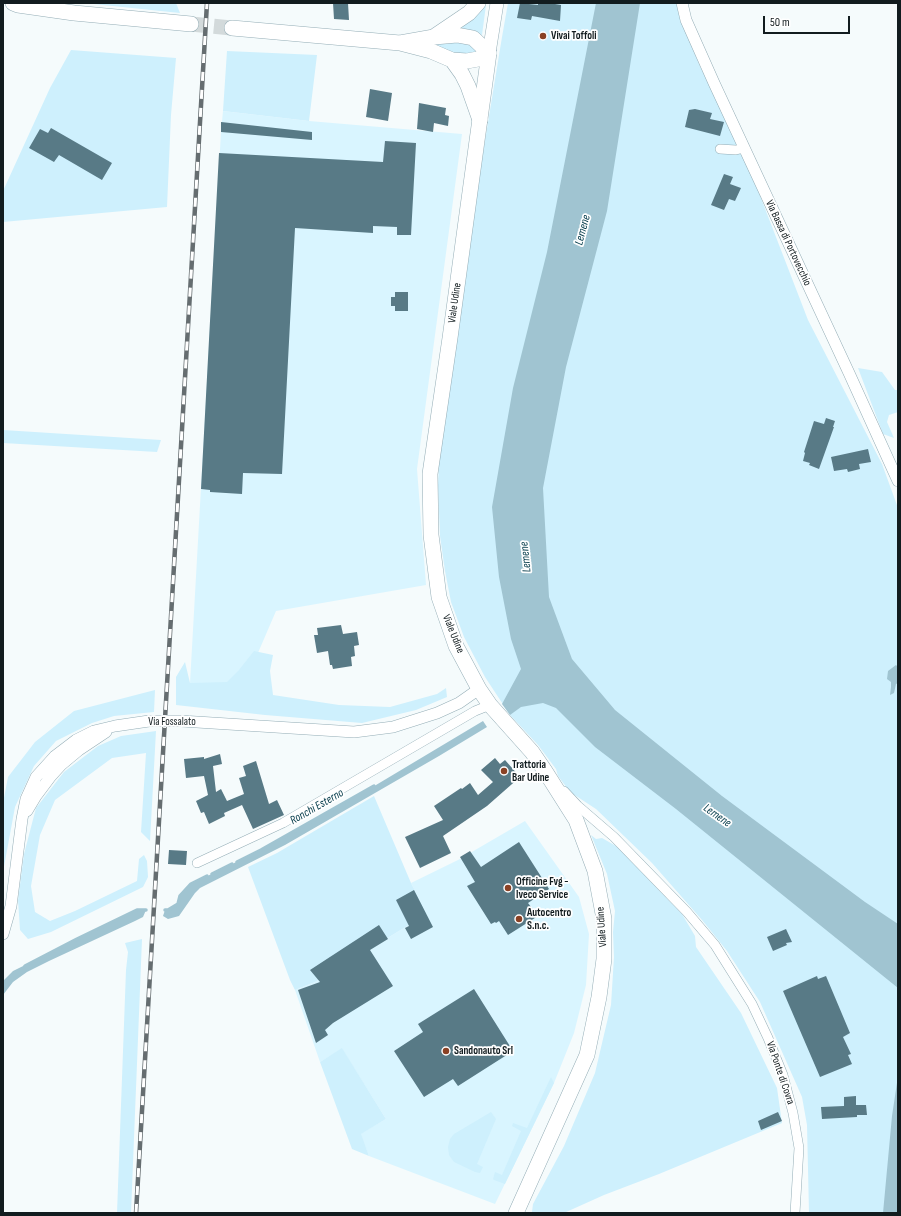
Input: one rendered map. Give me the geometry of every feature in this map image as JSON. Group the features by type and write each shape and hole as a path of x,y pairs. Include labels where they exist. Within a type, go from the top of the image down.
{"main road":[{"path":"13,3 74,13 191,24"},
{"path":"34,3 74,13"},
{"path":"434,37 469,13 478,3"},
{"name":"Viale Udine","path":"497,3 430,474 431,535 439,597 456,646 479,689 490,704 532,752 576,820 595,871 604,919 604,959 599,997 587,1055 516,1213"},
{"path":"232,28 400,43 431,51 452,60 467,61 478,59 489,53 473,38 457,35 434,37 400,43"},
{"path":"452,60 468,86 480,120"}],"street":[{"name":"Via Bassa di Portovecchio","path":"682,3 686,20 693,37 898,481"},
{"path":"720,149 736,150 744,148"},
{"name":"Via Fossalato","path":"3,934 11,906 26,799 36,777 56,756 76,740 94,731 115,726 150,721 181,721 354,732 393,727 437,713 459,703 479,689"},
{"path":"197,863 283,823 475,711 490,704"},
{"name":"Via Ponte di Covra","path":"545,771 578,806 614,837 687,912 715,946 752,1004 783,1075 793,1113 799,1148 796,1213"}],"shaded area":[{"path":"84,3 176,3 180,13"},
{"path":"508,3 678,3 681,20 699,64 754,180 808,320 882,464 898,508 898,1213 809,1213 807,1125 802,1097 760,1002 727,951 702,920 652,863 596,809 570,792 558,776 556,769 538,745 510,715 485,677 464,637 451,602 440,536 438,485 439,463 480,171"},
{"path":"486,5 482,35 472,31 459,29 469,22"},
{"path":"463,41 479,49 474,53 458,55 436,46 437,43"},
{"path":"71,50 176,58 171,115 167,207 3,222 3,191 50,88"},
{"path":"227,51 317,55 309,121 223,111"},
{"path":"223,111 309,121 462,134 417,469 426,585 276,611 242,690 190,683"},
{"path":"858,368 882,372 895,390 898,390 898,412 889,415 887,422 894,438 883,434"},
{"path":"3,430 161,440 157,452 3,443"},
{"path":"254,651 273,655 270,671 273,695 339,705 390,707 437,694 446,688 447,697 416,710 362,723 265,715 176,705 176,677 185,662 190,683 227,682"},
{"path":"155,690 154,712 114,716 92,723 56,741 34,766 15,807 3,872 3,803 8,777 35,742 74,711"},
{"path":"156,731 150,841 141,832 146,753 112,758 55,800 40,835 31,886 35,912 50,921 75,911 137,881 139,859 144,855 147,861 148,877 143,887 51,932 28,939 20,930 18,900 24,854 36,808 64,772 98,746 121,736"},
{"path":"374,796 411,883 427,914 315,982 295,990 248,867 277,853"},
{"path":"525,821 579,897 589,934 586,985 574,1033 554,1083 495,1204 369,1156 360,1134 386,1119 342,1049 320,1062 295,990 315,982 427,914 411,883 458,860"},
{"path":"591,835 596,839 602,838 623,850 648,879 682,914 695,936 696,947 741,1013 777,1088 782,1123 604,1195 564,1213 533,1213 533,1204 564,1146 595,1073 611,1005 615,911 607,874"},
{"path":"142,939 131,1213 117,1213 126,970 128,952 125,943"},
{"path":"342,1048 386,1119 361,1134 369,1156 352,1149 320,1062"},
{"path":"551,1077 554,1083 505,1184 494,1180 495,1172 502,1175 521,1131 512,1126 513,1123 527,1128"},
{"path":"491,1112 496,1119 477,1164 483,1167 480,1173 454,1162 449,1155 448,1147 450,1139 454,1134"}],"water":[{"name":"Lemene","path":"596,3 640,3 607,211 566,367 543,488 549,597 572,659 615,710 722,796 865,902 898,924 898,988 676,809 595,747 556,708 543,703 521,707 510,715 502,704 521,669 511,639 499,577 492,507 513,388 547,252"},
{"path":"896,665 898,667 898,683 896,684 894,693 890,695 891,682 887,679 888,671"},
{"path":"483,721 487,727 439,756 285,845 200,888 179,916 168,919 163,916 165,910 168,910 178,904 180,896 191,884 261,850 371,788"},
{"path":"137,910 146,910 143,917 27,972 13,982 3,995 3,981 13,971"},
{"path":"898,1076 898,1213 883,1213 892,1116"}],"building":[{"path":"333,3 348,3 349,20 334,19"},
{"path":"520,3 538,5 538,3 555,3 561,5 560,21 532,16 531,20 517,18"},
{"path":"370,89 392,93 388,121 366,117"},
{"path":"419,103 446,108 445,115 449,116 448,126 434,123 433,132 417,129"},
{"path":"695,109 712,113 710,119 724,122 720,136 685,127 689,110"},
{"path":"221,122 312,132 312,140 221,132"},
{"path":"51,128 112,163 102,180 59,155 54,162 29,148 40,129 48,133"},
{"path":"385,141 416,143 411,235 397,235 397,227 373,226 373,233 295,228 282,474 243,473 242,494 210,492 210,490 201,489 219,153 383,162"},
{"path":"724,174 733,177 730,184 741,188 735,201 729,199 724,210 711,205"},
{"path":"395,292 408,292 408,311 395,311 395,306 391,306 391,297 395,297"},
{"path":"826,418 835,421 819,469 809,465 810,463 803,461 804,452 814,421 824,424"},
{"path":"868,449 871,462 859,464 860,469 848,472 847,469 834,471 831,457"},
{"path":"341,625 343,634 357,632 359,645 354,646 355,656 351,657 352,666 333,669 332,665 330,665 328,651 317,653 314,635 318,635 317,628"},
{"path":"220,754 222,764 213,766 216,792 221,789 227,801 244,794 239,778 246,776 243,766 256,761 269,804 277,800 284,815 253,829 242,805 224,813 225,816 209,824 204,812 201,813 196,801 208,795 204,776 186,778 184,759 204,757 204,759"},
{"path":"495,758 500,764 505,760 520,777 487,806 443,836 451,853 420,868 405,837 443,820 434,806 461,788 462,789 470,783 478,795 493,782 481,770"},
{"name":"Officine Fvg - Iveco Service","path":"519,842 549,889 528,903 538,916 508,935 499,921 491,924 467,886 475,882 460,857 470,851 481,867"},
{"path":"169,850 187,851 186,865 168,864"},
{"path":"414,890 433,927 411,939 405,928 409,926 396,900"},
{"path":"379,925 388,939 370,950 393,986 333,1023 325,1030 328,1035 316,1043 298,990 320,982 310,970"},
{"path":"786,929 792,942 786,943 787,945 773,951 767,937"},
{"path":"817,976 818,979 826,976 850,1033 843,1037 851,1054 848,1055 852,1064 820,1077 783,991"},
{"name":"Sandonauto Srl","path":"474,989 513,1051 458,1086 453,1079 424,1097 394,1051 423,1032 418,1024"},
{"path":"856,1096 856,1105 866,1105 867,1115 822,1119 821,1107 844,1106 844,1097"},
{"path":"778,1112 782,1121 761,1130 758,1121"}],"waterway":[{"name":"Ronchi Esterno","path":"237,862 374,786"},
{"name":"Ronchi Esterno","path":"212,874 232,864"},
{"name":"Ronchi Esterno","path":"165,910 168,910 178,904 180,896 191,884 207,876"},
{"name":"Ronchi Esterno","path":"25,966 137,910 146,910"}],"tunnel":[{"path":"191,24 232,28"}],"railway":[{"path":"136,1213 207,3"}],"place":[{"name":"Vivai Toffoli","path":"543,36"},
{"name":"Trattoria Bar Udine","path":"504,771"},
{"name":"Officine Fvg - Iveco Service","path":"508,888"},
{"name":"Autocentro S.n.c.","path":"519,919"},
{"name":"Sandonauto Srl","path":"446,1051"}]}
